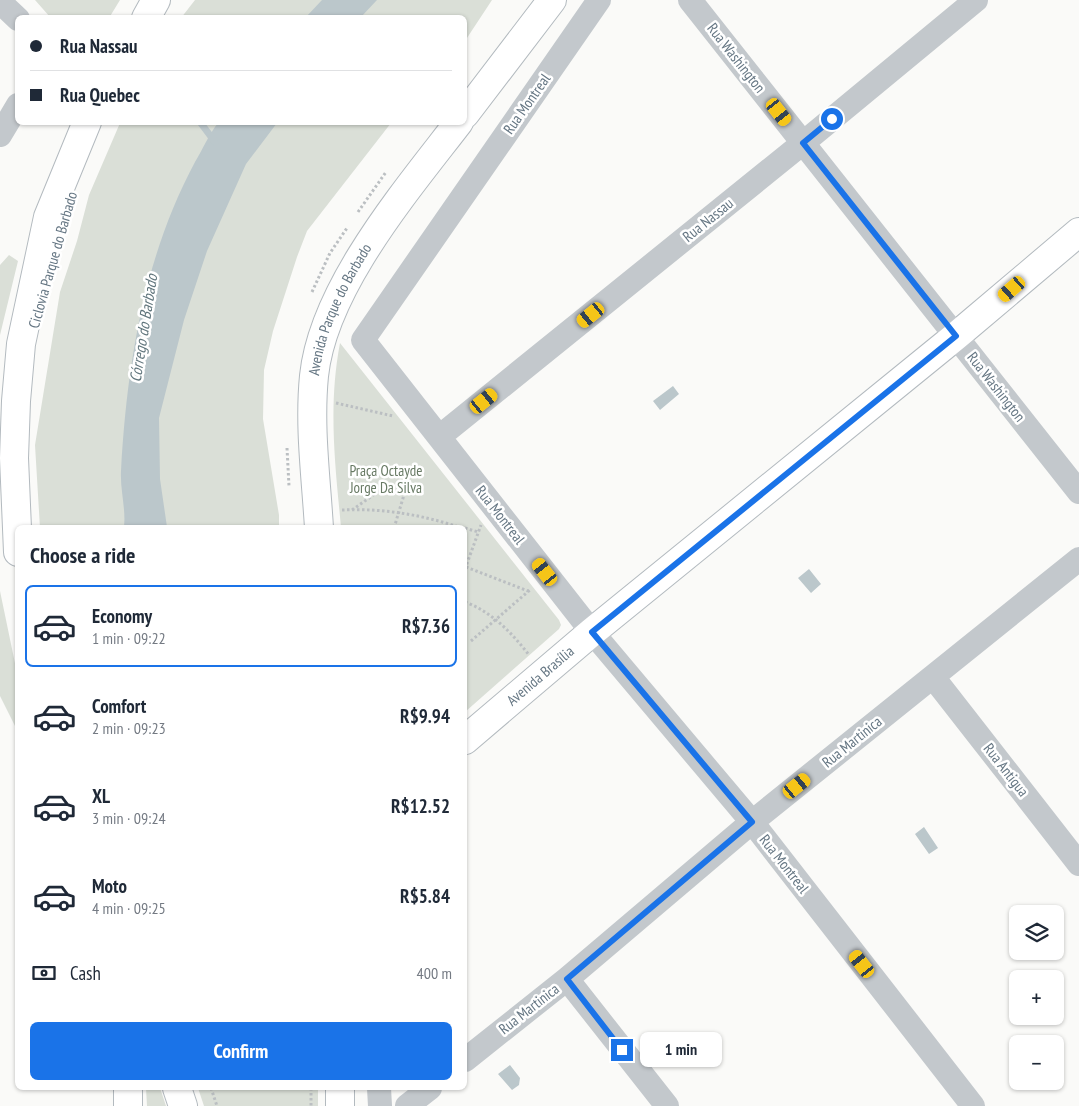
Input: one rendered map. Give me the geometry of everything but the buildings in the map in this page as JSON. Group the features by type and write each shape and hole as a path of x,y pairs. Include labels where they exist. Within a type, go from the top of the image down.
{"main road":[{"path":"148,15 156,0"},
{"path":"467,111 552,0"},
{"path":"17,525 14,458 21,344 48,217 86,125"},
{"name":"Avenida Parque do Barbado","path":"330,519 312,429 314,375 324,332 346,281 388,214 457,125"},
{"name":"Avenida Brasília","path":"467,738 592,632 956,336 1079,232"},
{"path":"128,1090 128,1106"},
{"path":"178,1090 183,1106"},
{"path":"340,1090 340,1106"}],"street":[{"name":"Rua Montreal","path":"599,0 363,340 592,632 752,822 972,1106"},
{"name":"Rua Washington","path":"690,0 1079,492"},
{"name":"Rua Nassau","path":"438,437 803,143 976,0"},
{"path":"0,2 15,16"},
{"path":"0,136 15,110"},
{"name":"Rua Martinica","path":"467,1058 567,979 752,822 1079,559"},
{"name":"Rua Antigua","path":"933,677 1079,864"},
{"path":"567,979 667,1106"},
{"path":"379,1090 380,1106"},
{"path":"406,1106 427,1090"}],"path":[{"path":"333,402 398,417"},
{"path":"330,519 351,510 389,484"},
{"path":"395,525 407,486"},
{"path":"351,510 399,512 454,525"},
{"path":"467,562 482,523"},
{"path":"467,529 478,532"},
{"path":"467,569 528,592"},
{"path":"471,641 533,587"},
{"path":"467,603 478,608 506,628 530,656"},
{"path":"213,1090 217,1106"},
{"path":"311,1090 311,1106"}],"green space":[{"path":"35,0 120,0 111,15 48,15"},
{"path":"195,0 492,0 467,38 467,15 183,15"},
{"path":"119,125 389,125 307,231 273,331 264,370 263,419 279,525 40,525 35,445 60,292 77,241 89,195"},
{"path":"9,255 18,261 0,335 0,265"},
{"name":"Praça Octayde Jorge Da Silva","path":"340,343 559,620 561,625 559,629 467,710 467,525 341,525 333,412 336,366"},
{"path":"0,591 15,663 15,726 0,696"},
{"path":"146,1090 161,1090 166,1106 147,1106"},
{"path":"199,1090 318,1090 318,1106 204,1106"}],"water":[{"path":"322,0 377,0 363,15 308,15"},
{"name":"Córrego do Barbado","path":"217,125 275,125 246,164 207,251 184,320 159,418 160,479 167,525 124,525 121,478 124,431 128,391 141,312 163,235 177,198"},
{"path":"673,386 679,394 660,410 653,401"},
{"path":"809,569 821,584 811,593 798,578"},
{"path":"924,827 938,848 929,854 915,834"},
{"path":"510,1065 520,1078 519,1085 512,1090 498,1074"}],"waterway":[{"path":"202,125 215,142"}],"route":[{"path":"622,1050 567,979 752,822 592,632 956,336 803,143 832,119"}]}
